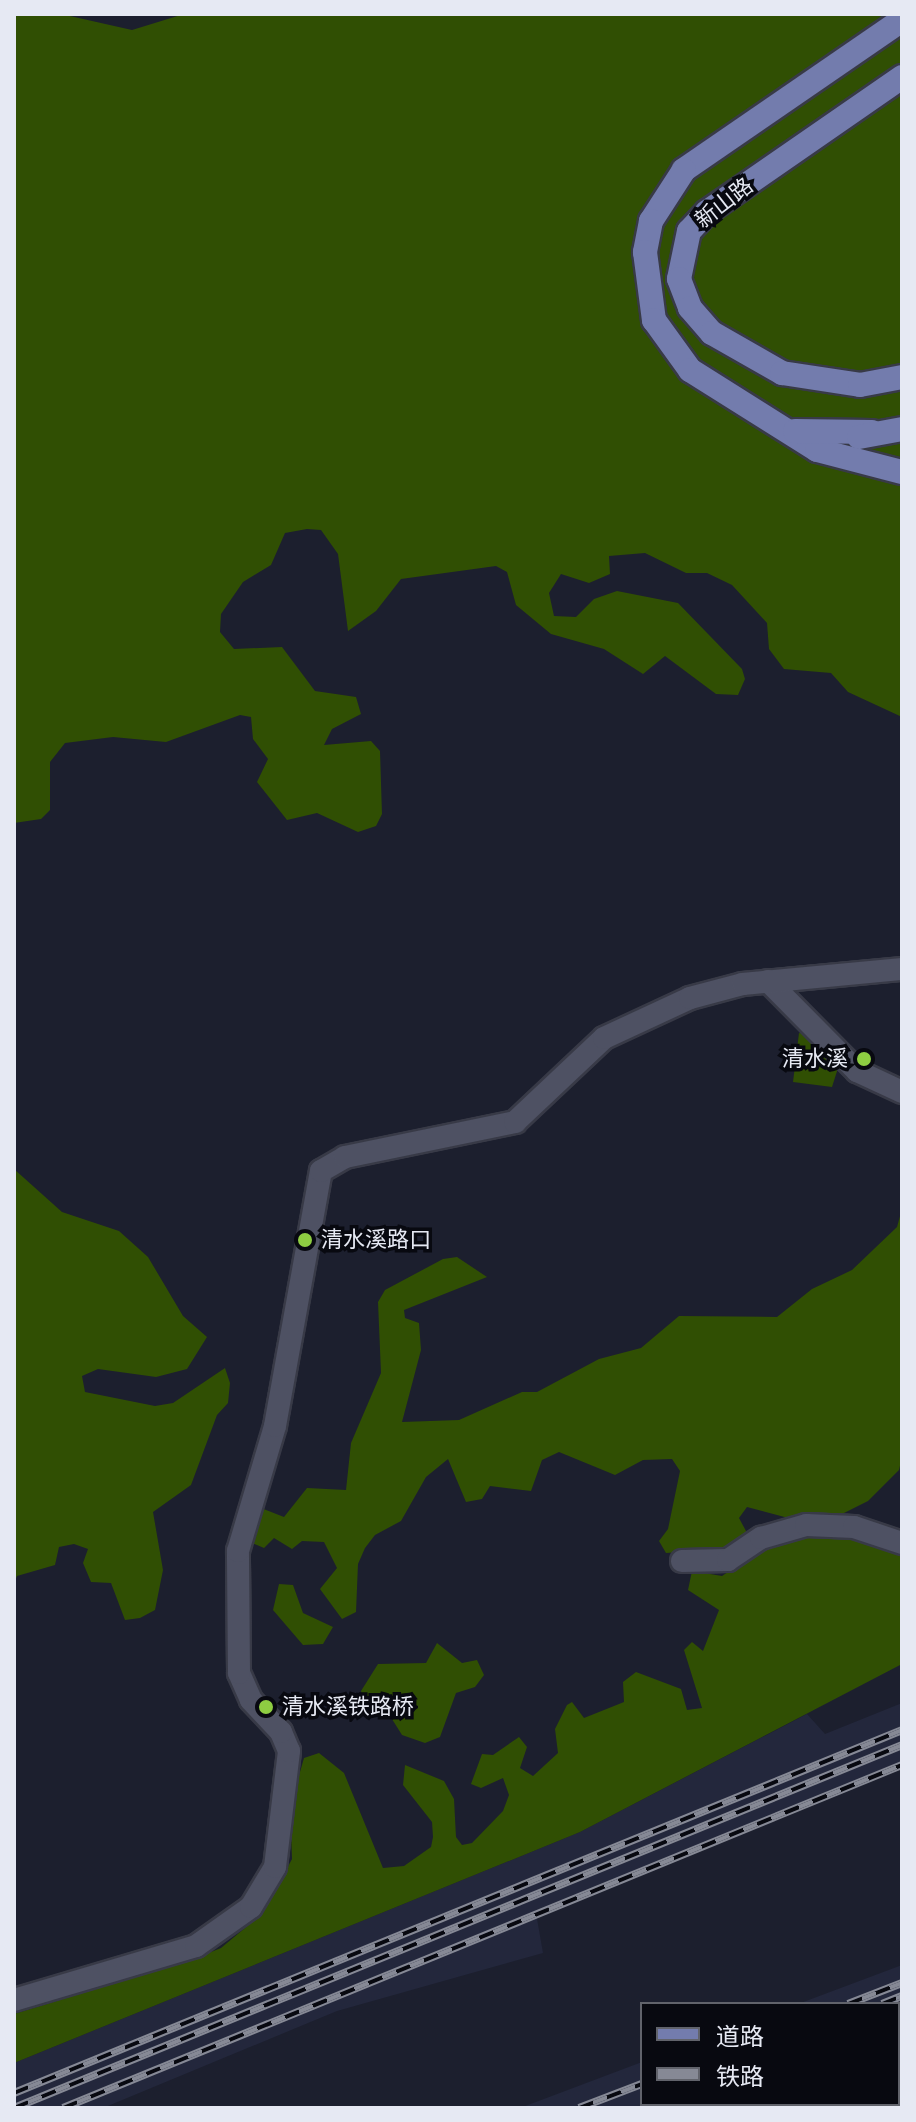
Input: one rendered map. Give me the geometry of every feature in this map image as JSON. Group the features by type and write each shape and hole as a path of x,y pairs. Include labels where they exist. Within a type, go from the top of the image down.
{"main road":[{"path":"902,20 705,152 684,170 651,221 646,288 669,345 690,370 777,428 860,466 902,472"},
{"name":"新山路","path":"902,77 707,212 685,242 679,279 690,308 712,333 782,373 860,385 902,377"},
{"path":"777,428 825,436 902,429"},
{"path":"860,466 853,443 872,432"}],"street":[{"path":"14,2000 196,1946 251,1907 275,1867 289,1751 281,1732 251,1700 239,1673 238,1551 275,1426 321,1171 345,1157 515,1122 620,1029 690,998 768,981 902,969"},
{"path":"768,981 857,1071 902,1092"},
{"path":"682,1561 728,1560 761,1538 806,1525 854,1527 902,1543"}],"shaded area":[{"path":"902,1703 902,1761 536,1913 543,1953 337,2011 103,2108 14,2108 14,2063 580,1832 807,1714 825,1734"},
{"path":"902,1965 899,2002 803,2002"},
{"path":"640,2063 640,2106 758,2108 520,2108"}],"green space":[{"path":"14,14 61,14 132,30 184,14 902,14 902,717 848,692 831,673 784,669 769,649 767,623 732,585 707,573 686,573 645,553 609,556 610,574 589,583 561,574 549,593 554,616 576,617 594,599 617,591 678,603 742,669 745,679 738,695 716,694 665,656 643,674 604,649 551,634 516,605 507,572 496,566 401,579 376,611 348,631 338,554 321,530 307,529 285,533 271,565 243,582 221,614 220,632 234,649 282,647 315,691 356,697 361,714 332,729 324,745 371,741 380,751 382,814 376,826 358,832 317,813 287,820 257,782 268,759 253,739 251,717 240,715 166,742 113,737 65,743 50,762 50,810 41,819 14,823"},
{"path":"799,1033 808,1034 839,1065 832,1087 793,1082"},
{"path":"14,1169 62,1212 119,1231 148,1257 183,1316 207,1337 187,1369 156,1377 98,1369 82,1376 85,1392 155,1406 173,1403 225,1368 230,1383 228,1403 217,1415 191,1485 153,1512 163,1570 155,1610 140,1618 125,1620 111,1583 91,1582 83,1563 88,1549 74,1544 59,1547 55,1565 17,1576 14,1583"},
{"path":"902,1209 902,1457 899,1470 868,1501 838,1516 792,1519 747,1507 739,1518 746,1531 744,1548 666,1553 659,1541 668,1529 680,1471 672,1459 643,1460 615,1475 559,1452 542,1460 531,1491 490,1486 482,1499 466,1502 448,1459 426,1477 401,1521 375,1535 365,1548 358,1564 356,1612 342,1619 320,1589 337,1568 324,1542 302,1541 292,1549 274,1538 264,1548 252,1543 261,1508 284,1517 307,1488 346,1490 351,1443 381,1373 378,1302 385,1290 443,1259 457,1257 487,1277 404,1310 405,1318 419,1323 421,1350 402,1422 459,1420 522,1392 537,1392 599,1359 641,1348 679,1316 777,1317 812,1289 852,1270 897,1227"},
{"path":"846,1530 902,1552 902,1664 580,1832 14,2063 14,2014 221,1948 263,1913 292,1859 290,1807 304,1758 319,1753 344,1773 383,1868 404,1866 431,1847 432,1822 403,1785 405,1765 444,1781 454,1799 456,1837 462,1845 472,1843 503,1811 509,1795 503,1778 481,1788 471,1784 482,1754 493,1755 519,1737 527,1747 520,1768 533,1776 558,1753 555,1729 567,1705 572,1702 584,1718 624,1702 623,1682 636,1672 681,1689 687,1710 702,1708 684,1650 692,1642 703,1651 719,1610 688,1590 692,1571 722,1576 781,1536"},
{"path":"279,1584 293,1585 303,1613 333,1627 323,1644 303,1645 273,1610"},
{"path":"437,1643 462,1663 477,1660 484,1675 475,1687 456,1693 440,1737 425,1743 402,1735 380,1700 363,1698 361,1691 378,1664 426,1663"}],"railway":[{"path":"14,2093 902,1730"},
{"path":"14,2108 902,1745"},
{"path":"63,2108 902,1765"},
{"path":"853,2002 902,1983"},
{"path":"887,2002 902,1996"},
{"path":"579,2108 640,2085"},
{"path":"736,2108 744,2106"}],"place":[{"name":"清水溪","path":"864,1059"},
{"name":"清水溪路口","path":"305,1240"},
{"name":"清水溪铁路桥","path":"266,1707"}]}
